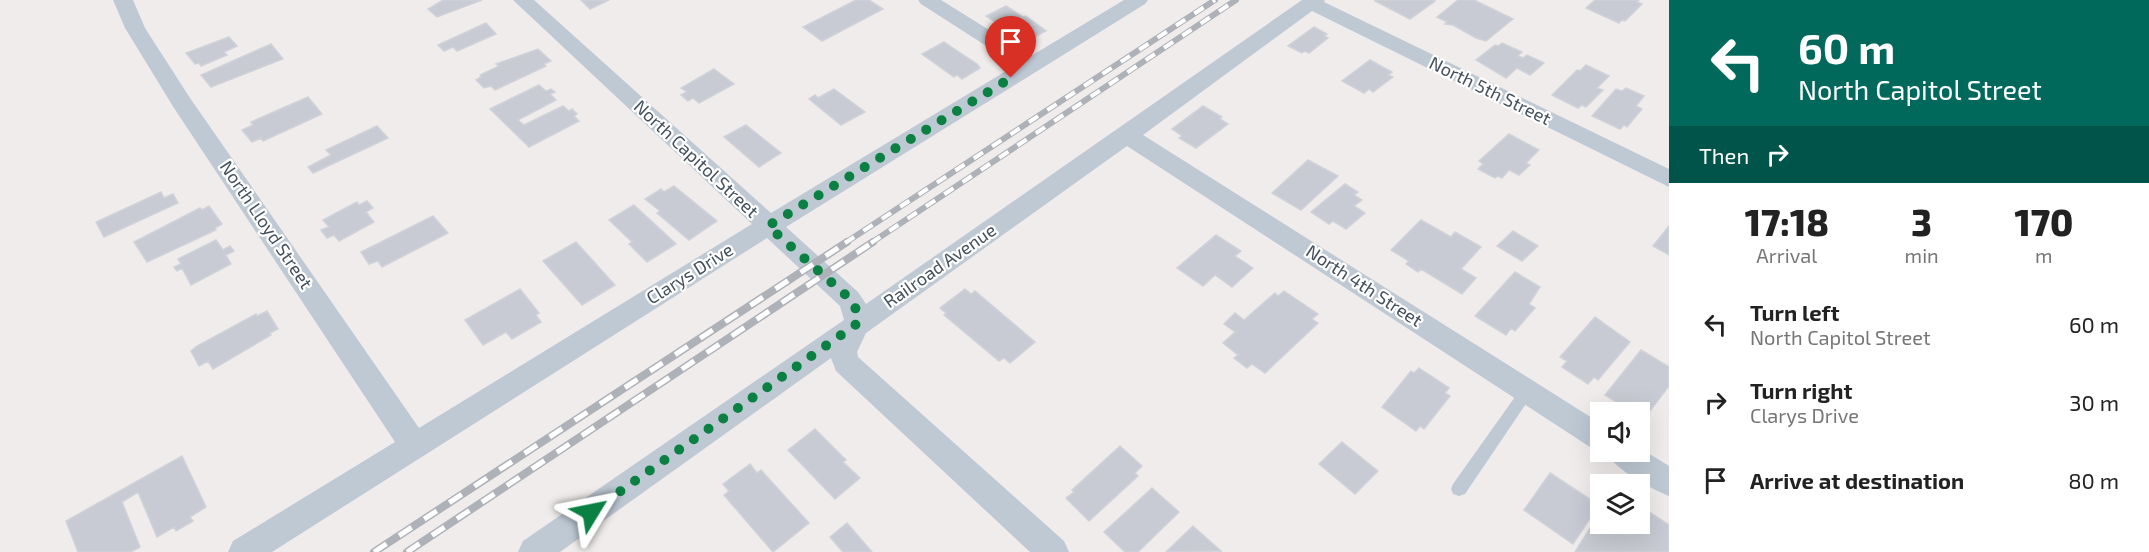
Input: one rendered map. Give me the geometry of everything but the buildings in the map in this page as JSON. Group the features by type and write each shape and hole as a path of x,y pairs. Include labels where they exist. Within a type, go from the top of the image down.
{"street":[{"name":"North Lloyd Street","path":"123,0 135,28 182,103 414,445"},
{"name":"North Capitol Street","path":"523,0 849,298 855,306 858,323"},
{"path":"928,0 1031,65"},
{"name":"Clarys Drive","path":"244,552 768,226 1138,0"},
{"name":"Railroad Avenue","path":"534,552 1313,2"},
{"name":"North 5th Street","path":"1313,2 1669,179"},
{"name":"North 4th Street","path":"1127,135 1590,432"},
{"path":"858,323 843,352 846,363 1053,552"},
{"path":"1637,462 1669,482"}],"lane":[{"path":"1459,489 1527,391"}],"railway":[{"path":"845,243 1215,0"},
{"path":"871,243 1236,0"},
{"path":"374,552 847,242"},
{"path":"407,552 873,242"}],"route":[{"path":"591,512 858,323 855,306 849,298 768,226 1011,78"}]}
